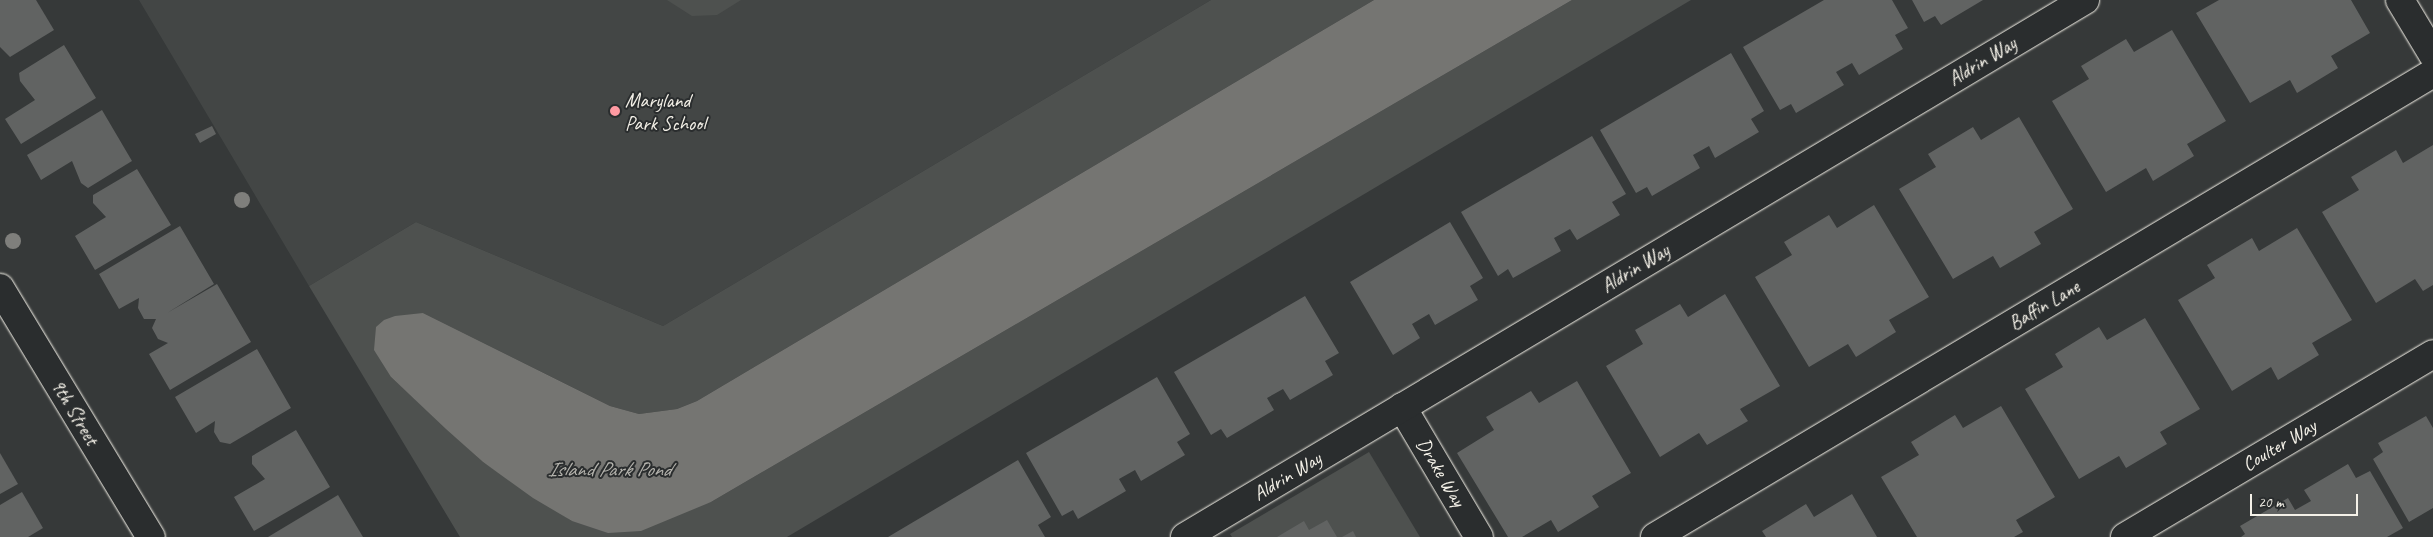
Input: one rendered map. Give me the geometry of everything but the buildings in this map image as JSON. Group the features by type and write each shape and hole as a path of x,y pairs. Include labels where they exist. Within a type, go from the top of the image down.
{"street":[{"name":"Aldrin Way","path":"1184,537 2085,0"},
{"path":"2400,0 2433,56"},
{"name":"Baffin Lane","path":"1655,537 2433,73"},
{"name":"9th Street","path":"0,288 151,537"},
{"name":"Coulter Way","path":"2125,537 2433,354"},
{"name":"Drake Way","path":"1402,407 1479,537"}],"shaded area":[{"name":"Maryland Park School","path":"139,0 1211,0 663,326 416,222 309,286"},
{"path":"667,0 741,0 717,15 692,16"},
{"path":"1211,0 1374,0 697,401 677,409 639,414 610,406 423,313 391,377 483,462 572,521 711,502 1572,0 1691,0 787,537 460,537 309,286 416,222 663,326"},
{"path":"1369,452 1420,537 1232,537 1230,534"}],"water":[{"name":"Island Park Pond","path":"1374,0 1572,0 711,502 641,531 608,533 572,521 533,498 483,462 446,429 391,377 374,350 376,327 384,320 395,316 423,313 610,406 639,414 677,409 697,401"}],"place":[{"name":"Maryland Park School","path":"615,111"}]}
